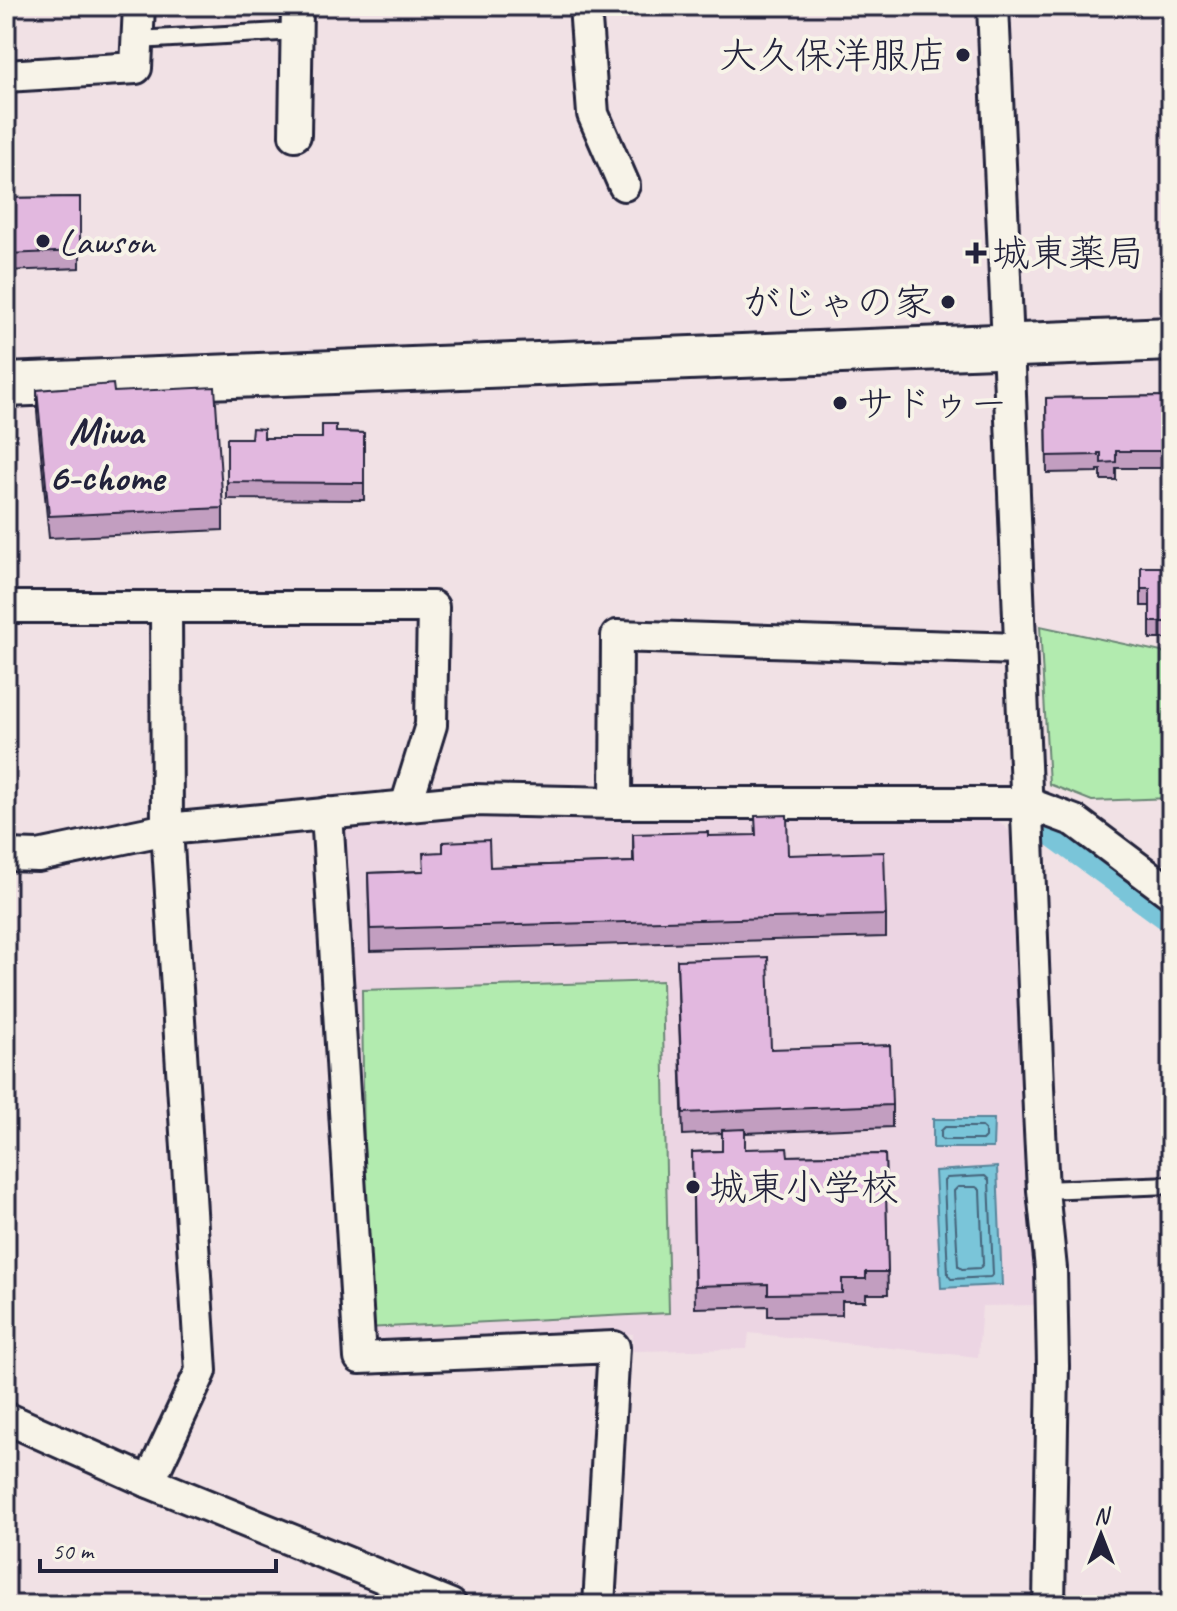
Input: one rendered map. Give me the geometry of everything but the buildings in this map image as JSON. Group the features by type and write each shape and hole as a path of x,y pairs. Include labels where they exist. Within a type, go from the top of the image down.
{"street":[{"path":"6,76 136,68 139,6"},
{"path":"585,6 593,114 624,185"},
{"path":"993,6 1043,1190 1051,1269 1053,1366 1049,1605"},
{"path":"295,135 297,19"},
{"path":"6,385 1171,339"},
{"path":"6,607 433,607 431,725 406,806"},
{"path":"149,1482 201,1371 167,829 166,607"},
{"path":"616,803 617,636 1019,649"},
{"path":"6,855 38,856 167,829 472,800 1027,803 1075,821 1171,893"},
{"path":"327,813 360,1358 614,1347 599,1605"},
{"path":"6,1418 149,1482 437,1602"}],"lane":[{"path":"137,40 297,19"},
{"path":"1043,1190 1171,1185"}],"shaded area":[{"name":"城東小学校","path":"485,812 995,817 1010,832 1036,1305 982,1306 978,1357 749,1333 747,1349 632,1351 633,1334 375,1343 365,1337 341,827 379,826"}],"green space":[{"path":"1040,626 1171,654 1171,798 1092,801 1049,784"},
{"path":"662,981 669,1313 366,1328 362,990"}],"water":[{"path":"933,1119 994,1119 993,1148 933,1148"},
{"path":"997,1167 1002,1285 941,1288 935,1171"}],"waterway":[{"path":"1050,827 1171,915"}],"place":[{"name":"大久保洋服店","path":"963,55"},
{"name":"Lawson","path":"43,241"},
{"name":"城東薬局","path":"976,253"},
{"name":"がじゃの家","path":"948,302"},
{"name":"サドゥー","path":"840,403"},
{"name":"城東小学校","path":"693,1187"}],"district":[{"name":"Miwa 6-chome","path":"106,454"}]}
